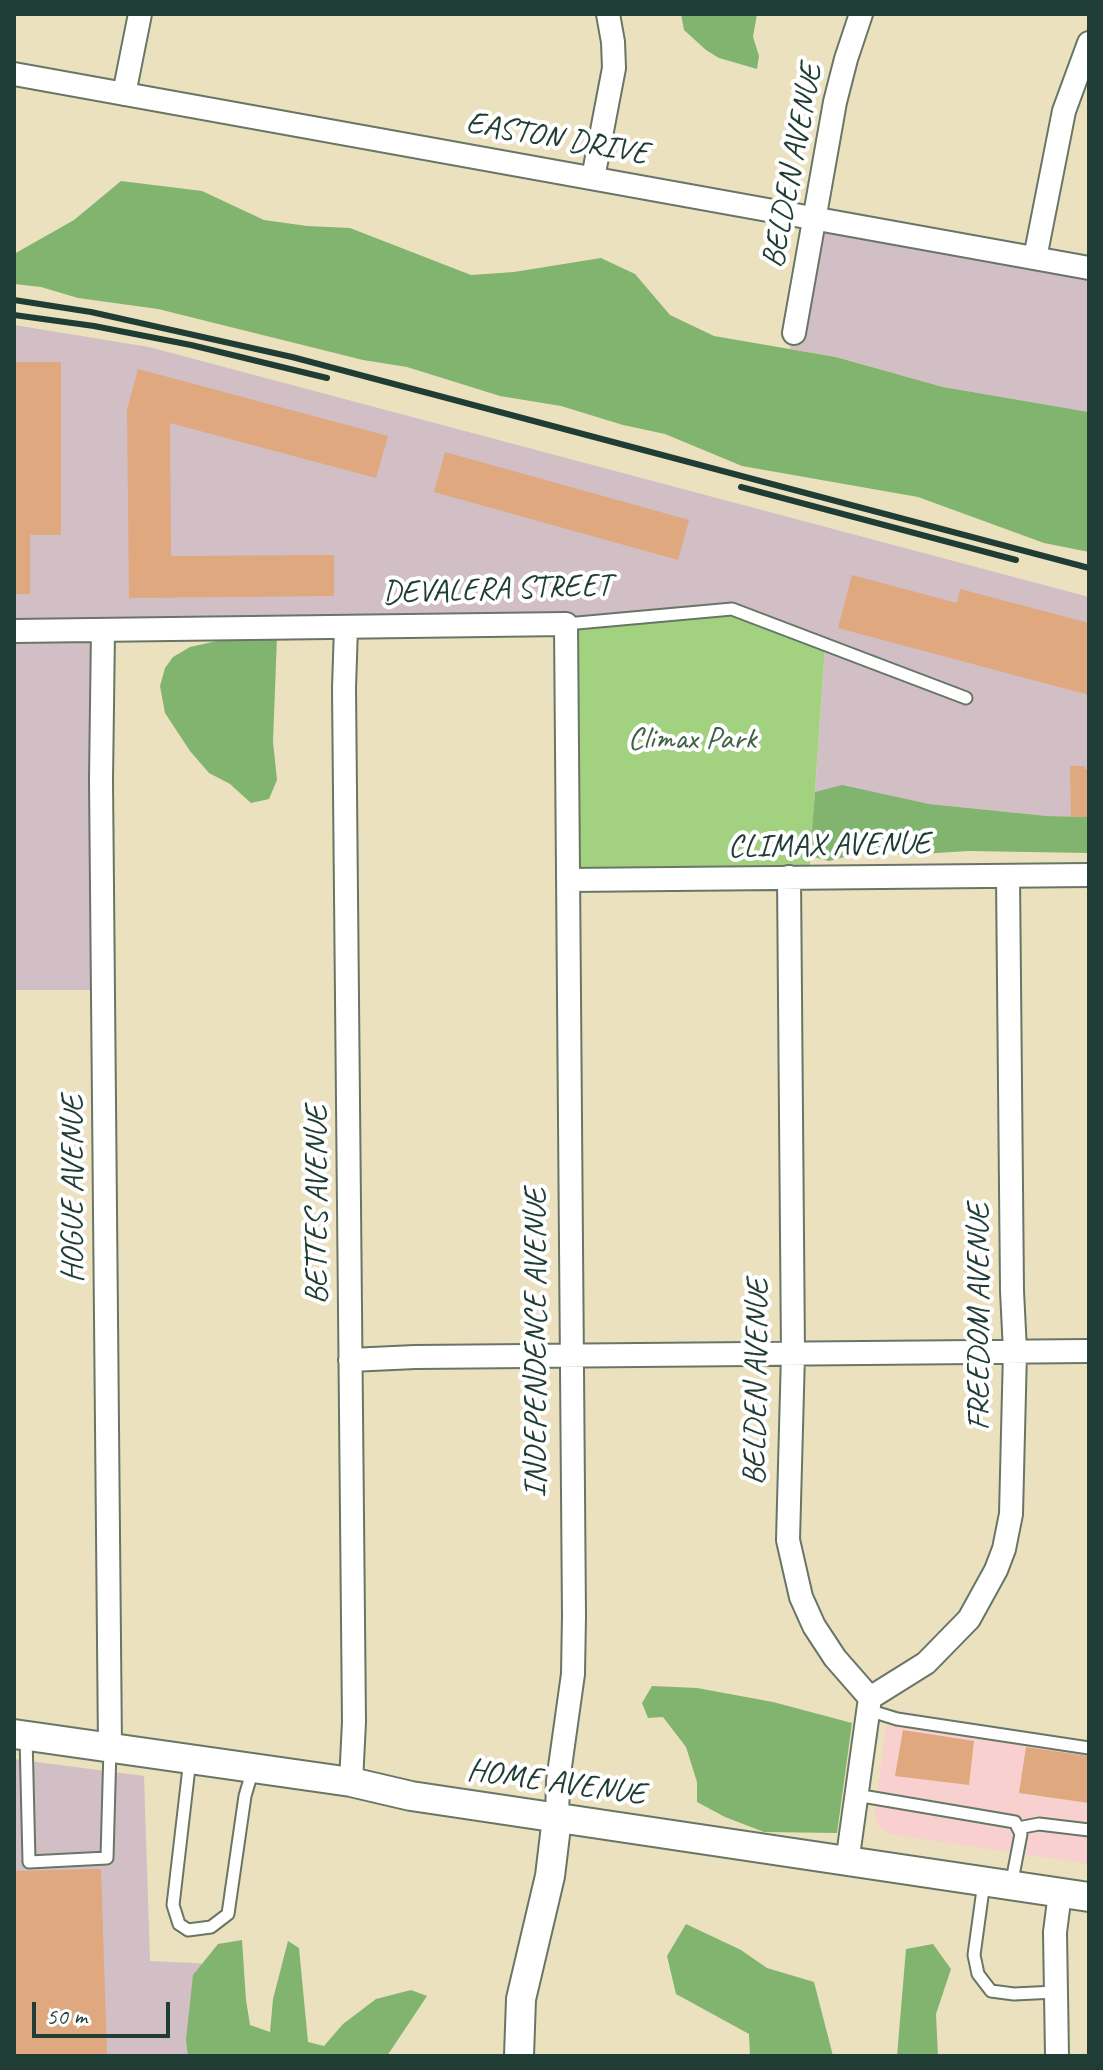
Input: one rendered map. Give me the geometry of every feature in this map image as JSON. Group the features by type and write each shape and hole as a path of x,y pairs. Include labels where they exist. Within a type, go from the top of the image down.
{"street":[{"path":"124,94 140,14"},
{"path":"593,178 614,68 608,14"},
{"name":"BELDEN AVENUE","path":"794,333 835,102 861,14"},
{"path":"1035,258 1064,111 1089,43"},
{"name":"EASTON DRIVE","path":"14,74 1089,268"},
{"name":"DEVALERA STREET","path":"14,631 566,624"},
{"name":"INDEPENDENCE AVENUE","path":"519,2056 521,1999 550,1876 558,1781 573,1674 566,624"},
{"name":"BETTES AVENUE","path":"346,627 344,688 354,1706 351,1782"},
{"name":"HOGUE AVENUE","path":"103,630 101,780 110,1747"},
{"name":"CLIMAX AVENUE","path":"569,880 1089,875"},
{"name":"BELDEN AVENUE","path":"789,877 793,1354 792,1454 787,1511 793,1569 801,1597 814,1626 869,1704"},
{"name":"FREEDOM AVENUE","path":"869,1704 943,1649 969,1619 996,1570 1011,1514 1015,1351 1008,877"},
{"path":"350,1360 1089,1351"},
{"path":"847,1863 869,1704"},
{"name":"HOME AVENUE","path":"20,1735 351,1782 411,1796 1089,1897"},
{"path":"1057,2056 1055,1932 1060,1893"}],"lane":[{"name":"DEVALERA STREET","path":"566,624 732,609 966,698"},
{"path":"869,1704 897,1719 1089,1748"},
{"path":"20,1735 29,1862 107,1858 110,1747"},
{"path":"190,1759 173,1905 179,1924 188,1930 211,1927 228,1914 245,1796 253,1768"},
{"path":"856,1795 1015,1822 1021,1834 997,1884 974,1955 978,1974 991,1991 1014,1994 1056,1992"},
{"path":"1018,1828 1039,1824 1089,1830"}],"shaded area":[{"path":"814,219 1089,268 1089,412 943,387 837,357 790,349"},
{"path":"14,325 149,347 1089,597 1089,817 1047,816 929,804 842,786 815,792 825,646 566,624 104,630 104,990 14,990"},
{"path":"895,1709 994,1732 1089,1746 1089,1864 889,1834 881,1829 876,1822 875,1810 886,1727"},
{"path":"14,1759 144,1776 150,1961 215,1964 217,2056 14,2056"}],"green space":[{"path":"681,14 757,14 753,37 759,56 757,69 719,58 706,50 684,30"},
{"path":"121,181 202,191 264,220 350,228 471,275 514,272 601,258 635,274 670,315 714,336 836,357 943,387 1089,412 1089,552 1044,543 918,497 742,466 665,434 561,406 500,396 407,367 363,360 158,309 78,298 41,287 14,284 14,254 74,220"},
{"name":"Climax Park","path":"732,609 825,646 809,877 569,880 566,624"},
{"path":"277,637 273,742 277,780 269,799 251,803 230,784 209,773 190,751 165,713 160,686 165,668 173,657 190,647 226,639"},
{"path":"842,785 929,804 1047,816 1089,817 1089,853 969,851 903,855 876,849 829,861 810,856 815,792"},
{"path":"652,1686 697,1688 773,1702 852,1723 837,1833 764,1832 697,1802 697,1782 686,1747 663,1717 648,1718 642,1703"},
{"path":"686,1924 741,1950 767,1968 814,1982 833,2056 750,2056 749,2034 676,1994 667,1956"},
{"path":"242,1940 250,2025 270,2032 273,1999 288,1941 299,1948 308,2042 324,2046 343,2024 376,1999 411,1990 427,1996 387,2056 188,2056 186,2040 193,1975 218,1944"},
{"path":"933,1944 951,1969 936,2014 938,2056 897,2056 906,1949"}],"building":[{"path":"14,362 61,362 61,535 30,535 30,594 14,594"},
{"path":"138,369 388,436 376,478 170,423 171,556 334,555 334,596 129,598 127,410"},
{"path":"445,452 689,520 678,560 434,492"},
{"path":"852,575 957,603 960,589 1089,623 1089,695 838,628"},
{"path":"1070,766 1089,769 1089,817 1071,817"},
{"path":"903,1730 974,1741 969,1785 895,1776"},
{"path":"1026,1747 1089,1756 1089,1803 1019,1793"},
{"path":"101,1869 107,2056 14,2056 14,1871"}],"railway":[{"path":"14,300 91,312 292,357 1089,568"},
{"path":"14,315 94,326 191,345 327,378"},
{"path":"741,487 1016,560"}]}
